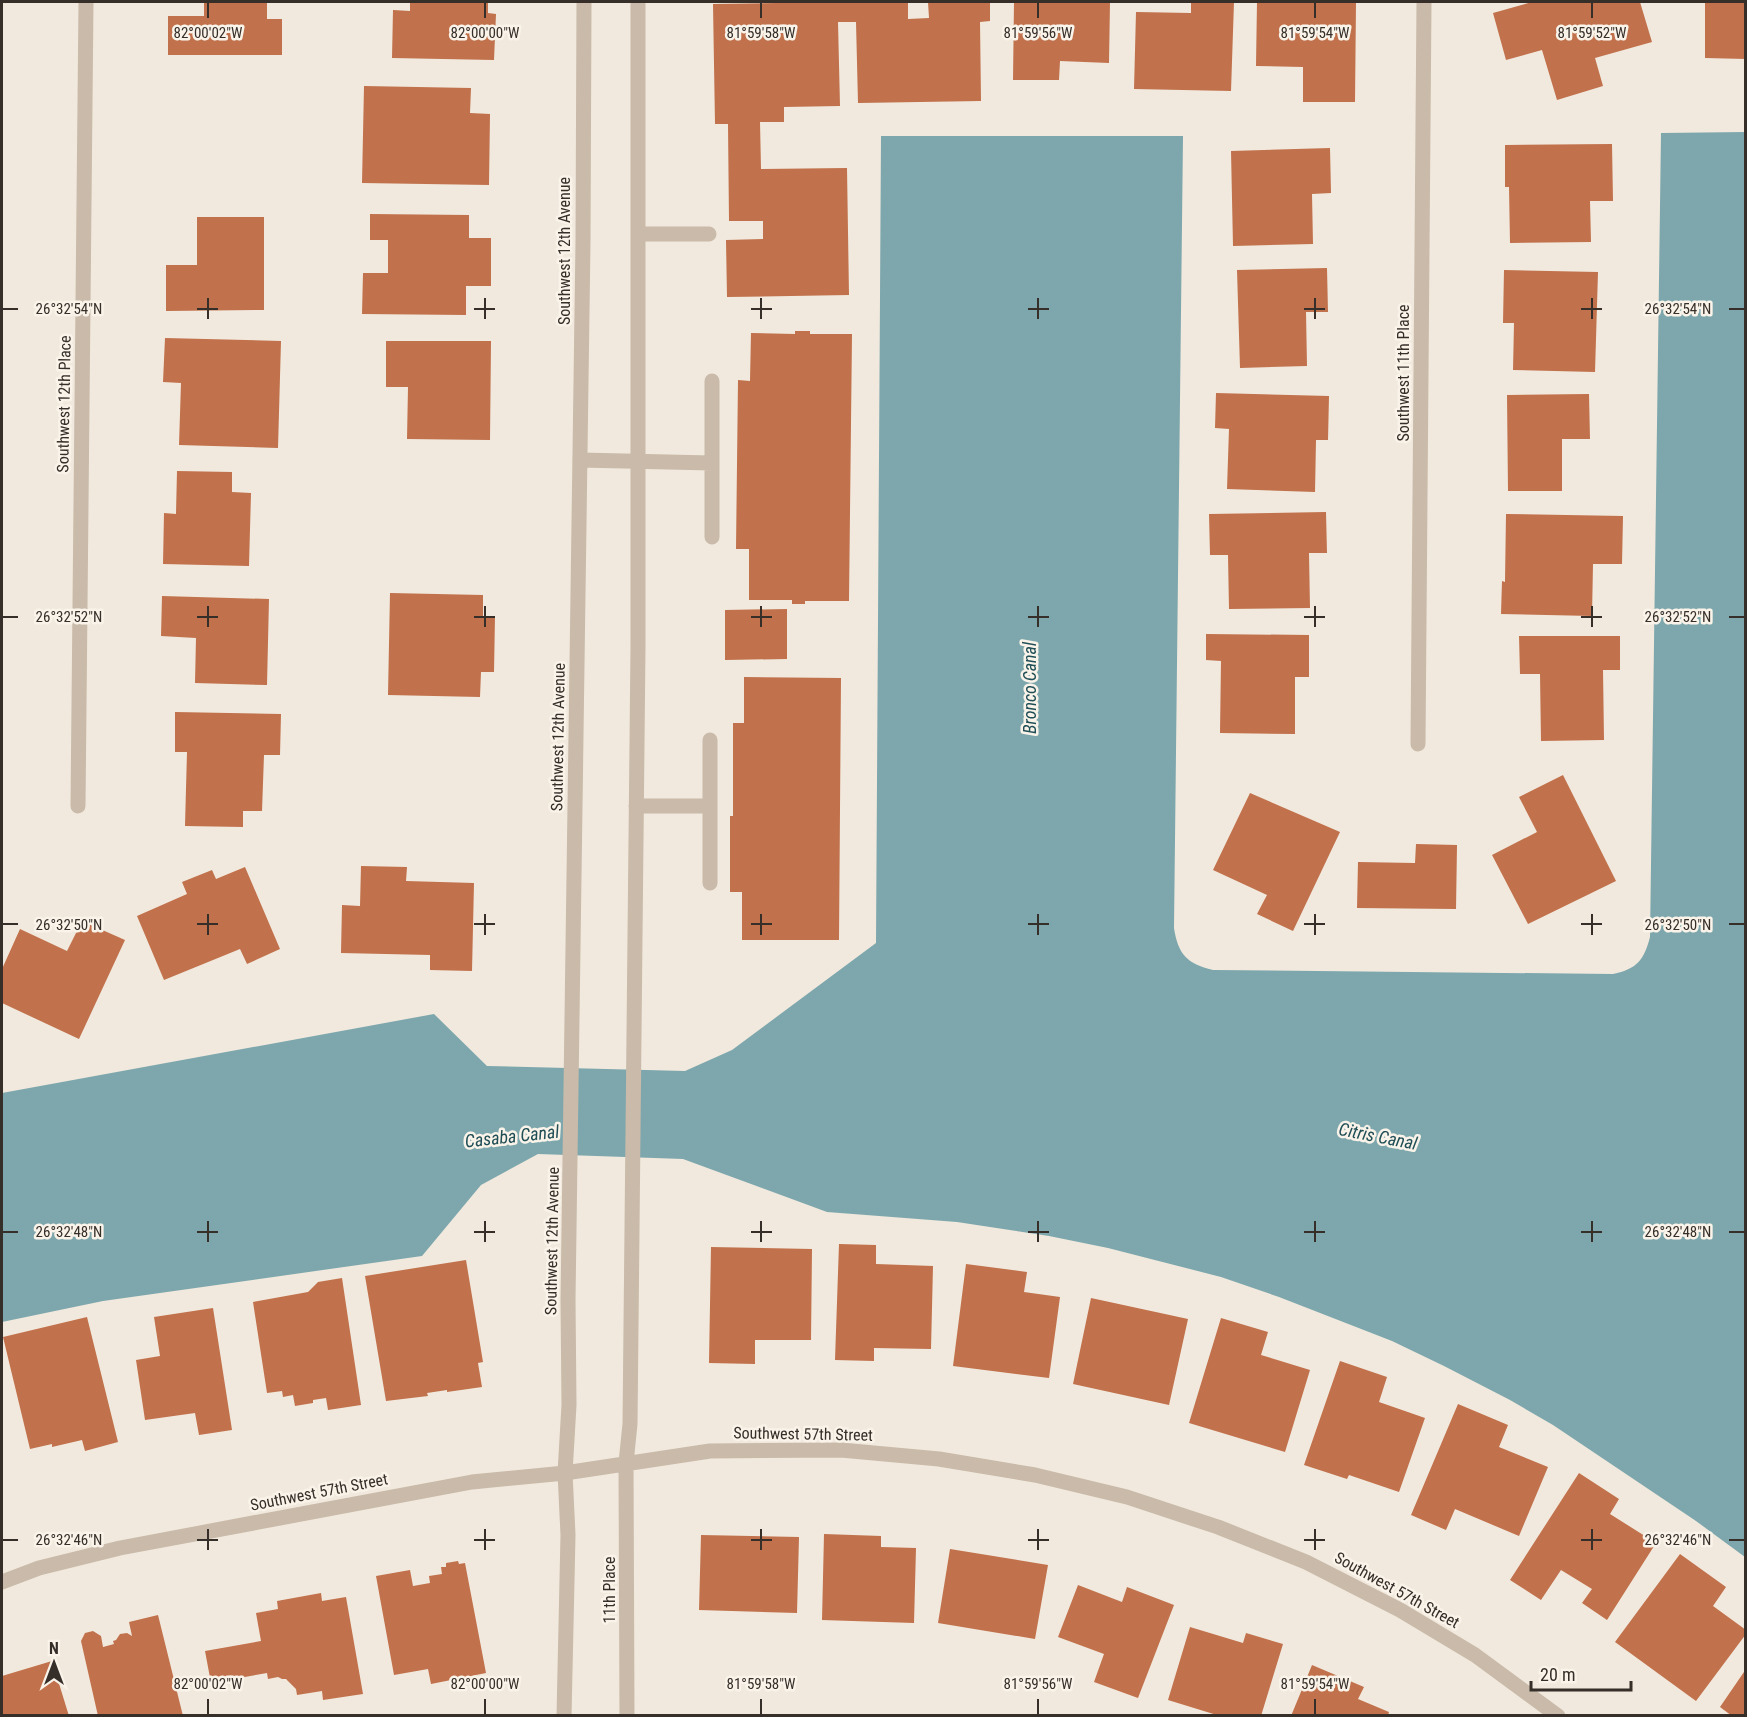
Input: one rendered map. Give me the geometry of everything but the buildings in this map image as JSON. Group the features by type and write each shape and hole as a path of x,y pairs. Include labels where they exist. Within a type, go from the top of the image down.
{"street":[{"name":"Southwest 12th Place","path":"78,806 86,2"},
{"name":"Southwest 12th Avenue","path":"565,1473 569,1405 568,1300 583,241 584,2"},
{"path":"626,1463 630,1424 636,806 638,2"},
{"name":"Southwest 11th Place","path":"1418,744 1424,2"},
{"path":"638,234 709,234"},
{"path":"712,381 712,537"},
{"path":"580,460 712,463"},
{"path":"710,740 710,883"},
{"path":"636,806 710,806"},
{"name":"Southwest 57th Street","path":"2,1582 39,1568 120,1548 472,1482 565,1473 710,1451 841,1450 939,1459 1035,1475 1127,1497 1218,1527 1306,1562 1400,1610 1475,1655 1558,1716"},
{"name":"11th Place","path":"626,1463 627,1716"},
{"path":"564,1716 568,1535 565,1473"}],"water":[{"path":"1745,132 1745,1557 1696,1521 1553,1425 1510,1400 1392,1341 1279,1297 1221,1277 1108,1248 1049,1236 957,1222 827,1212 683,1159 538,1154 481,1185 422,1256 103,1301 2,1322 2,1093 434,1014 487,1066 685,1071 732,1050 876,943 881,136 1183,136 1174,928 1178,945 1185,956 1196,965 1213,970 1613,974 1634,966 1645,952 1650,937 1661,133"}],"water label":[{"name":"Bronco Canal","path":"1029,688"},
{"name":"Casaba Canal","path":"512,1136"},
{"name":"Citris Canal","path":"1378,1136"}]}
